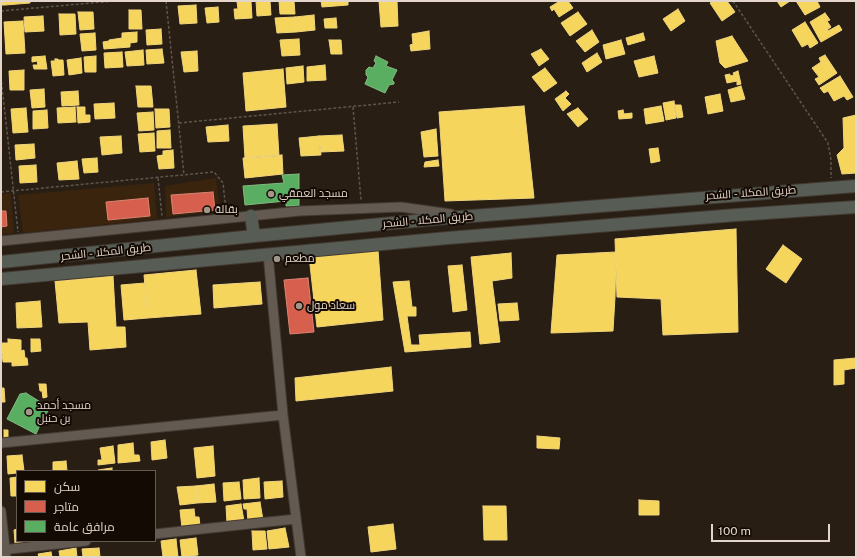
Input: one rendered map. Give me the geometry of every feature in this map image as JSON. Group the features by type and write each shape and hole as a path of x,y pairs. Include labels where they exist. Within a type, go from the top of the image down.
{"highway":[{"name":"طريق المكلا - الشحر","path":"1,262 260,235 465,216 856,186"},
{"path":"735,195 736,215"},
{"name":"طريق المكلا - الشحر","path":"1,279 448,238 856,207"},
{"path":"251,216 268,254"},
{"path":"447,218 448,238"}],"street":[{"path":"1,241 300,211 402,206 465,216"},
{"path":"268,254 283,415 301,557"},
{"path":"1,443 283,415"},
{"path":"1,511 4,552 79,542"},
{"path":"156,534 296,519"}],"path":[{"path":"1,11 114,1"},
{"path":"166,1 184,175"},
{"path":"733,1 828,143 831,160 831,187"},
{"path":"1,77 19,239"},
{"path":"179,123 399,102"},
{"path":"353,106 361,208"},
{"path":"1,192 214,172 223,183 227,218"},
{"path":"158,178 163,224"}],"shaded area":[{"path":"216,178 220,211 166,217 165,186"},
{"path":"154,183 157,219 23,233 18,195"},
{"path":"11,193 14,233 1,234 1,195"}],"building: سكن":[{"path":"1,1 5,1 5,5 1,5"},
{"path":"5,1 30,1 30,3 5,5"},
{"path":"251,1 252,18 235,19 234,9 238,9 237,2"},
{"path":"256,1 270,1 271,15 257,16"},
{"path":"279,1 294,1 295,14 280,14"},
{"path":"321,1 348,1 348,5 322,7"},
{"path":"379,1 397,1 398,26 381,27"},
{"path":"560,1 568,1 573,8 559,17 554,9 552,11 550,7"},
{"path":"713,1 727,1 735,12 722,21 710,3"},
{"path":"777,1 790,1 781,7"},
{"path":"796,1 817,1 820,7 805,15"},
{"path":"196,5 197,23 180,24 178,6"},
{"path":"218,7 219,22 207,23 205,8"},
{"path":"678,9 685,21 671,31 663,19"},
{"path":"129,10 141,10 142,29 129,29"},
{"path":"78,12 93,12 94,29 80,30"},
{"path":"578,12 587,24 570,36 561,23"},
{"path":"825,13 830,20 827,21 831,27 827,30 828,31 839,25 842,30 821,42 810,22"},
{"path":"59,14 75,14 76,34 60,35"},
{"path":"314,15 315,30 296,32 295,17"},
{"path":"43,16 44,31 25,32 24,17"},
{"path":"295,17 296,32 277,33 275,18"},
{"path":"336,18 337,28 325,28 324,19"},
{"path":"23,21 25,53 6,54 4,22"},
{"path":"805,22 818,43 810,48 808,44 802,47 792,30"},
{"path":"161,29 162,44 147,45 146,30"},
{"path":"592,30 599,42 585,52 576,41"},
{"path":"429,31 430,49 411,51 410,45 413,44 412,34"},
{"path":"137,32 137,42 130,43 130,47 104,49 103,42 122,38 122,33"},
{"path":"95,33 96,50 82,51 80,34"},
{"path":"643,33 645,40 628,45 626,38"},
{"path":"732,36 748,61 725,68 720,63 716,41"},
{"path":"299,39 300,55 282,56 280,40"},
{"path":"329,40 341,40 342,54 331,54"},
{"path":"621,40 625,54 606,59 603,45"},
{"path":"162,49 164,63 147,64 146,50"},
{"path":"541,49 549,59 539,66 531,54"},
{"path":"143,50 144,65 127,66 125,52"},
{"path":"197,51 198,71 184,72 181,52"},
{"path":"122,52 123,67 105,68 104,53"},
{"path":"597,53 602,62 587,72 582,63"},
{"path":"825,55 837,73 819,85 815,79 819,77 812,68 821,62 819,58"},
{"path":"45,56 47,69 34,69 33,65 38,65 37,61 32,62 32,57"},
{"path":"96,56 96,72 85,72 84,57"},
{"path":"654,56 658,73 639,77 634,61"},
{"path":"81,58 82,73 69,75 67,60"},
{"path":"55,59 63,60 64,75 53,76 51,61 55,61"},
{"path":"325,65 326,80 307,81 307,67"},
{"path":"303,66 304,82 287,84 286,68"},
{"path":"545,68 557,83 544,92 532,77"},
{"path":"283,69 286,107 246,111 243,73"},
{"path":"24,70 24,90 10,90 9,71"},
{"path":"738,71 741,84 737,85 737,81 727,83 725,75 734,75 733,73"},
{"path":"840,76 853,97 847,100 844,96 834,101 828,91 824,93 820,88"},
{"path":"136,86 151,86 153,107 138,107"},
{"path":"741,86 745,99 731,102 728,90"},
{"path":"44,89 45,107 32,108 30,90"},
{"path":"78,91 79,105 62,106 61,92"},
{"path":"566,91 569,94 565,98 571,104 563,111 555,99"},
{"path":"720,94 723,111 708,114 705,97"},
{"path":"674,101 676,118 666,120 663,103"},
{"path":"114,103 115,118 95,119 94,104"},
{"path":"675,105 681,105 683,117 677,118"},
{"path":"524,106 534,198 445,201 439,112"},
{"path":"661,106 664,121 646,124 644,109"},
{"path":"75,107 76,122 58,123 57,108"},
{"path":"77,107 85,107 85,115 90,115 90,122 78,123"},
{"path":"26,108 28,132 13,133 11,109"},
{"path":"578,108 588,119 578,127 567,114"},
{"path":"155,109 169,109 170,127 156,128"},
{"path":"47,110 48,128 33,129 33,111"},
{"path":"623,110 624,114 632,113 632,118 619,119 618,111"},
{"path":"153,112 154,130 139,131 137,113"},
{"path":"856,115 856,173 842,174 837,155 844,148 843,118"},
{"path":"277,124 279,156 245,158 243,126"},
{"path":"228,125 229,141 208,142 206,127"},
{"path":"436,129 438,156 424,157 421,132"},
{"path":"170,130 171,148 157,148 157,131"},
{"path":"154,133 155,151 140,152 138,134"},
{"path":"342,135 344,151 320,152 319,136"},
{"path":"121,136 122,153 102,155 100,137"},
{"path":"319,136 321,155 301,156 299,138"},
{"path":"34,144 35,158 16,160 15,145"},
{"path":"658,148 660,161 651,163 649,149"},
{"path":"173,150 174,168 159,169 157,156 163,155 163,151"},
{"path":"282,155 283,174 245,178 243,158"},
{"path":"97,158 98,172 84,173 82,159"},
{"path":"438,160 439,166 424,167 425,162"},
{"path":"77,161 79,179 59,180 57,163"},
{"path":"36,165 37,182 20,183 19,166"},
{"path":"736,229 738,332 663,335 661,299 617,297 615,239"},
{"path":"783,245 802,259 786,283 766,269"},
{"path":"378,250 383,320 317,327 309,256"},
{"path":"616,252 613,331 551,333 557,255"},
{"path":"511,253 512,278 492,281 500,342 480,344 471,257"},
{"path":"462,265 467,310 453,312 448,266"},
{"path":"196,270 201,314 148,318 144,275"},
{"path":"113,276 116,327 125,327 126,347 90,350 88,322 59,323 55,281"},
{"path":"409,281 412,307 416,307 416,316 407,316 411,345 420,345 419,335 470,332 471,347 405,352 393,282"},
{"path":"260,282 262,304 214,308 213,285"},
{"path":"145,283 148,318 124,320 121,285"},
{"path":"40,301 42,327 17,328 16,303"},
{"path":"517,303 519,320 500,321 498,304"},
{"path":"8,339 21,340 21,351 24,350 28,365 12,366 12,362 3,362 1,343 8,343"},
{"path":"31,339 40,339 41,351 31,352"},
{"path":"856,358 856,368 844,370 844,384 834,385 834,360"},
{"path":"391,367 393,391 296,401 295,378"},
{"path":"39,384 46,384 47,397 43,398"},
{"path":"1,388 4,388 5,402 1,402"},
{"path":"4,430 8,430 8,438 4,438"},
{"path":"537,436 560,438 559,449 537,448"},
{"path":"165,440 167,458 152,460 151,442"},
{"path":"133,443 134,455 139,455 140,461 118,463 118,445"},
{"path":"113,446 115,463 98,465 98,460 102,460 100,448"},
{"path":"213,446 215,476 197,478 194,448"},
{"path":"22,455 24,470 16,470 16,473 8,474 7,456"},
{"path":"66,461 67,470 53,470 53,462"},
{"path":"112,468 112,470 98,470"},
{"path":"16,477 16,496 11,496 10,478"},
{"path":"259,478 260,498 244,499 243,480"},
{"path":"282,481 283,497 265,499 264,482"},
{"path":"239,482 241,499 224,501 223,483"},
{"path":"214,484 216,502 197,503 196,486"},
{"path":"196,486 197,503 180,505 177,487"},
{"path":"639,500 659,501 659,515 639,515"},
{"path":"260,502 263,520 248,521 247,509 244,509 243,504"},
{"path":"241,504 244,521 227,523 226,506"},
{"path":"483,506 506,506 507,540 484,540"},
{"path":"194,509 195,517 199,517 200,526 182,528 180,510"},
{"path":"393,524 396,549 371,552 368,527"},
{"path":"285,528 289,547 269,549 267,531"},
{"path":"16,529 16,542 33,542 15,543 14,530"},
{"path":"252,531 265,531 267,549 253,550"},
{"path":"196,538 198,555 182,557 180,540"},
{"path":"176,539 178,557 163,557 161,541"},
{"path":"76,548 77,557 60,557 59,551"},
{"path":"99,548 100,557 83,557 82,549"},
{"path":"51,552 52,557 39,557 38,554"}],"building: متاجر":[{"path":"213,192 215,210 173,214 171,195"},
{"path":"148,198 150,216 108,220 106,202"},
{"path":"1,211 6,211 7,226 1,227"},
{"name":"سعاد مول","path":"308,278 314,332 290,334 284,280"}],"building: مرافق عامة":[{"path":"376,56 388,62 386,66 397,70 392,80 394,84 389,85 385,93 365,84 368,77 366,75 366,70 369,67 373,68 376,63 374,61"},
{"name":"مسجد العمقي","path":"299,174 299,206 286,206 286,201 245,205 243,186 284,183 282,175"},
{"name":"مسجد أحمد بن حنبل","path":"26,393 50,408 44,417 46,419 43,424 41,423 36,434 7,419 20,394"}],"place":[{"name":"مسجد العمقي","path":"271,194"},
{"name":"بقالة","path":"207,210"},
{"name":"مطعم","path":"277,259"},
{"name":"سعاد مول","path":"299,306"},
{"name":"مسجد أحمد بن حنبل","path":"29,412"}]}
